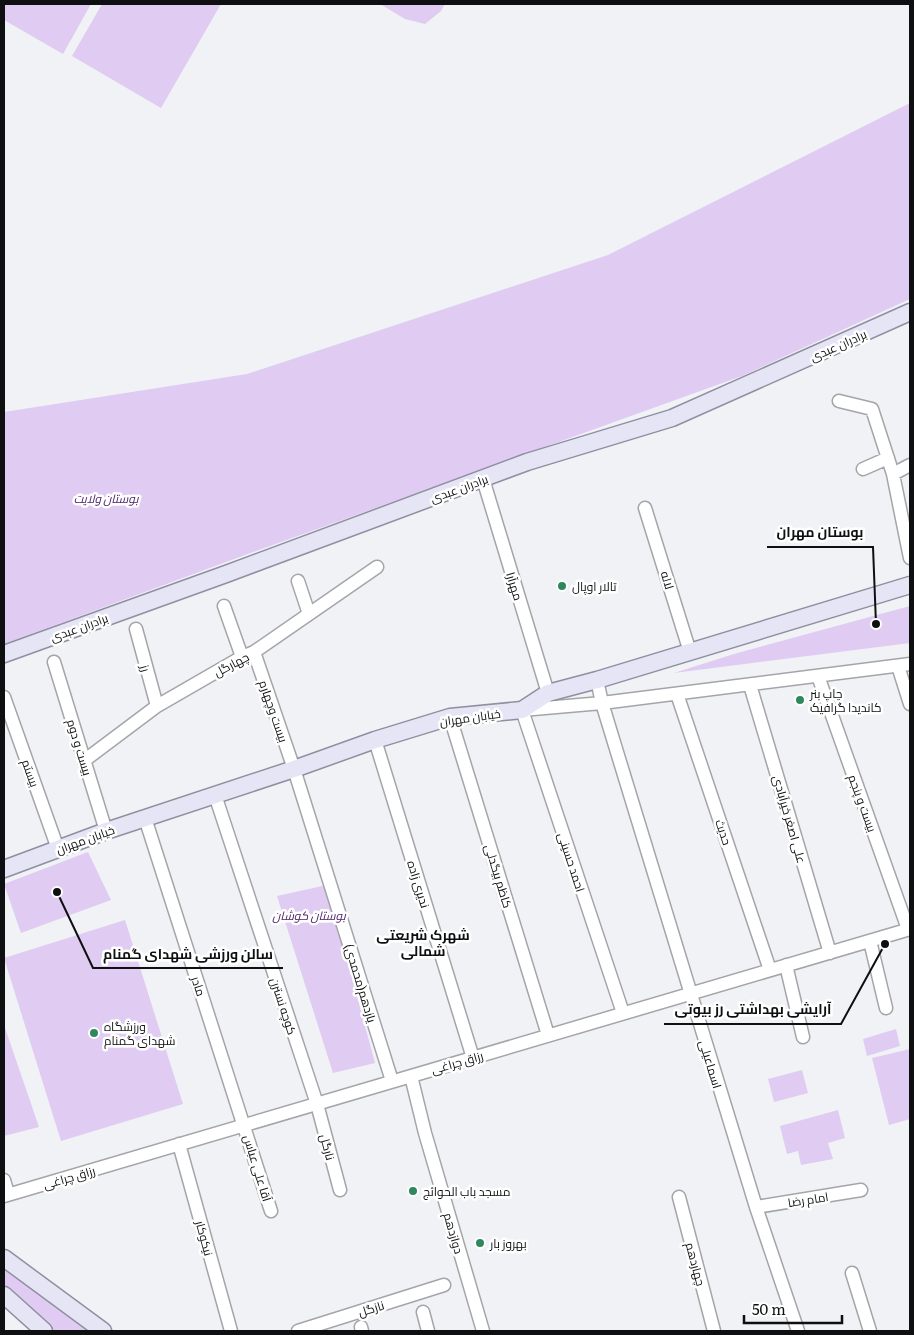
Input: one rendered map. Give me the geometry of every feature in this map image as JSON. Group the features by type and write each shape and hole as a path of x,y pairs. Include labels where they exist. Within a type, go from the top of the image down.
{"main road":[{"name":"برادران عبدی","path":"4,654 527,462 672,418 910,312"},
{"name":"خیابان مهران","path":"4,869 106,831 294,770 374,740 450,717 522,710 548,692 597,680 910,585"},
{"path":"4,1258 103,1331"},
{"path":"4,1295 44,1331"}],"street":[{"path":"839,401 872,409 893,474 910,558"},
{"path":"863,469 888,458"},
{"path":"893,474 910,465"},
{"name":"مهرآرا","path":"483,479 548,692"},
{"name":"لاله","path":"645,508 690,652"},
{"name":"چهارگل","path":"85,760 157,706 254,652 377,567"},
{"path":"298,581 309,614"},
{"path":"224,606 242,657"},
{"name":"رز","path":"136,629 157,706"},
{"name":"بیست وچهارم","path":"254,652 294,770"},
{"name":"بیست و دوم","path":"54,662 106,831"},
{"path":"522,710 602,704 904,665 910,704"},
{"name":"بیست و پنجم","path":"818,676 909,929"},
{"name":"اسماعیلی","path":"597,680 602,704 756,1208 798,1331"},
{"name":"علی اصغر خیرآبادی","path":"750,685 830,953"},
{"name":"حدیث","path":"677,694 770,970"},
{"name":"بیستم","path":"4,697 58,849"},
{"name":"احمد حسینی","path":"522,710 623,1013"},
{"name":"کاظم بیگدلی","path":"450,717 548,1035"},
{"name":"ندیری زاده","path":"374,740 473,1058"},
{"name":"یازدهم(محمدی)","path":"294,770 392,1081"},
{"name":"کوچه نسترن","path":"215,795 317,1104"},
{"name":"مادر","path":"145,818 244,1125"},
{"name":"رزاق چراغی","path":"6,1195 909,929"},
{"path":"870,941 886,1008"},
{"path":"786,965 802,1037"},
{"name":"دوازدهم","path":"411,1076 425,1133 483,1331"},
{"name":"نارگل","path":"317,1104 340,1190"},
{"name":"آقا علی عباس","path":"244,1125 271,1211"},
{"name":"نیکوکار","path":"180,1144 231,1331"},
{"path":"4,1180 6,1195"},
{"name":"امام رضا","path":"756,1208 861,1190"},
{"name":"چهاردهم","path":"679,1197 714,1331"},
{"path":"852,1273 870,1331"},
{"name":"نازگل","path":"298,1331 444,1285"},
{"path":"423,1312 428,1331"}],"green space":[{"path":"4,4 91,4 63,54 4,20"},
{"path":"102,4 221,4 161,108 72,56"},
{"path":"380,4 445,4 441,11 425,24 405,19"},
{"name":"بوستان ولایت","path":"910,103 910,299 742,376 4,644 4,412 247,374 608,255"},
{"path":"910,606 910,643 674,673 734,654"},
{"path":"88,852 111,900 21,933 4,884"},
{"name":"بوستان کوشان","path":"327,885 375,1063 333,1073 277,896"},
{"name":"ورزشگاه شهدای گمنام","path":"125,920 183,1104 61,1141 4,958"},
{"path":"4,1025 39,1127 4,1136"},
{"path":"896,1029 900,1046 867,1056 863,1039"},
{"path":"910,1049 910,1119 889,1125 872,1058"},
{"path":"802,1070 808,1093 774,1102 768,1079"},
{"path":"838,1110 845,1138 828,1143 833,1159 801,1165 798,1151 787,1154 780,1126"},
{"path":"4,1267 89,1331 54,1331 4,1287"}],"place":[{"name":"تالار اوپال","path":"562,586"},
{"name":"بوستان مهران","path":"876,624"},
{"name":"چاپ بنر کاندیدا گرافیک","path":"800,700"},
{"name":"سالن ورزشی شهدای گمنام","path":"57,892"},
{"name":"آرایشی بهداشتی رز بیوتی","path":"885,944"},
{"name":"ورزشگاه شهدای گمنام","path":"94,1033"},
{"name":"مسجد باب الحوائج","path":"413,1191"},
{"name":"بهروز بار","path":"480,1243"}],"district":[{"name":"شهرک شریعتی شمالی","path":"423,942"}]}
